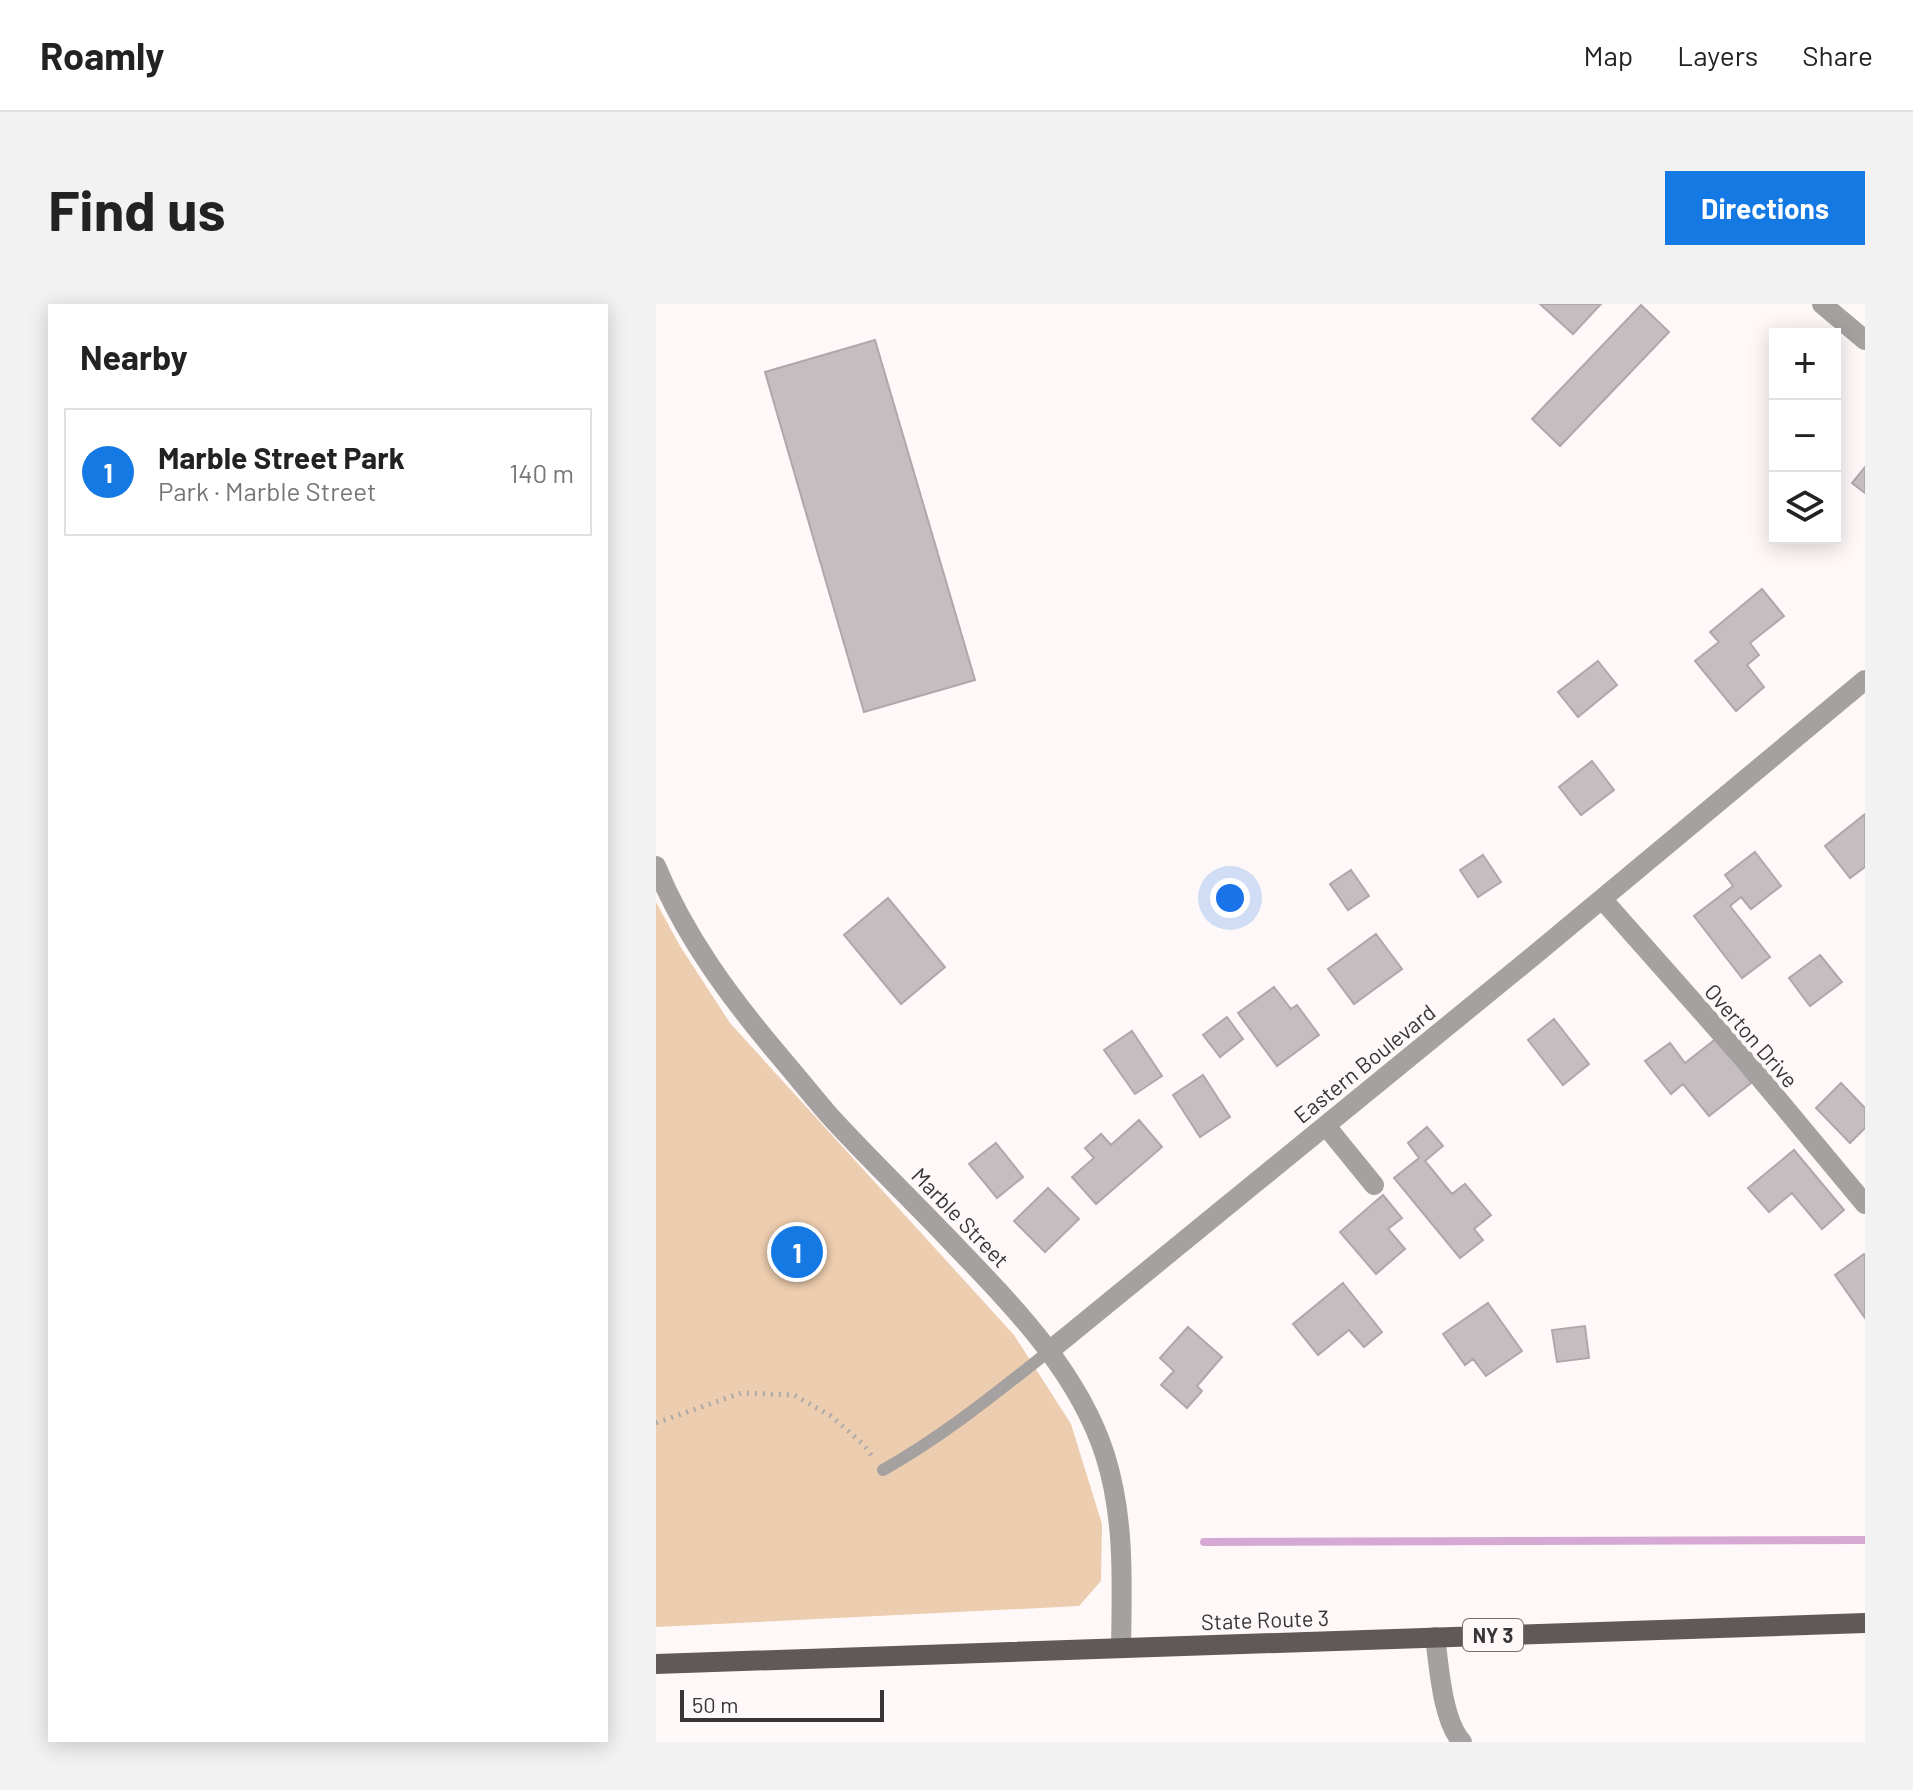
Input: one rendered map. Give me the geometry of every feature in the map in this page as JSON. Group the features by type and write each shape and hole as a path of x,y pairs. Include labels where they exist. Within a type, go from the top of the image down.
{"main road":[{"name":"State Route 3","path":"662,1664 1865,1623"}],"street":[{"path":"1822,304 1865,340"},
{"name":"Eastern Boulevard","path":"1048,1352 1865,680"},
{"name":"Marble Street","path":"656,866 685,928 745,1014 828,1114 1007,1300 1080,1398 1104,1453 1115,1494 1122,1566 1121,1648"},
{"name":"Overton Drive","path":"1602,899 1750,1066 1865,1204"},
{"path":"1326,1126 1374,1185"},
{"path":"1435,1637 1443,1696 1462,1742"}],"lane":[{"name":"Eastern Boulevard","path":"883,1470 971,1413 1048,1352"}],"path":[{"path":"656,1423 741,1393 794,1395 831,1416 863,1444 883,1470"}],"shaded area":[{"path":"656,902 680,946 730,1023 1014,1335 1071,1424 1102,1524 1101,1581 1079,1606 656,1627"}],"building":[{"path":"1540,304 1601,304 1573,334"},
{"path":"1641,305 1669,332 1560,446 1532,419"},
{"path":"875,340 975,680 864,712 765,372"},
{"path":"1865,467 1865,493 1852,483"},
{"path":"1762,589 1784,616 1750,643 1759,655 1747,665 1764,687 1736,711 1695,661 1719,642 1710,632"},
{"path":"1598,661 1617,685 1578,717 1558,692"},
{"path":"1592,761 1614,790 1581,815 1559,787"},
{"path":"1865,814 1865,867 1850,878 1825,846"},
{"path":"1755,852 1781,886 1751,909 1741,897 1730,906 1770,957 1742,978 1694,916 1733,886 1725,875"},
{"path":"1483,855 1501,882 1478,897 1460,870"},
{"path":"1351,870 1369,896 1348,910 1330,884"},
{"path":"888,898 945,967 901,1004 844,935"},
{"path":"1376,934 1402,969 1354,1004 1328,969"},
{"path":"1820,955 1842,982 1810,1006 1789,978"},
{"path":"1274,987 1291,1009 1297,1005 1319,1035 1277,1066 1238,1013"},
{"path":"1227,1017 1243,1039 1220,1057 1203,1035"},
{"path":"1554,1019 1589,1064 1563,1085 1528,1040"},
{"path":"1132,1031 1162,1076 1135,1094 1104,1050"},
{"path":"1717,1038 1751,1083 1709,1116 1683,1084 1671,1094 1645,1061 1670,1043 1685,1063"},
{"path":"1203,1075 1230,1117 1200,1137 1173,1095"},
{"path":"1841,1083 1865,1108 1865,1128 1850,1143 1816,1108"},
{"path":"1139,1120 1162,1147 1096,1204 1072,1177 1094,1158 1085,1148 1101,1134 1111,1145"},
{"path":"1427,1127 1443,1146 1425,1161 1452,1194 1465,1184 1491,1215 1474,1229 1483,1240 1460,1258 1394,1178 1419,1158 1408,1143"},
{"path":"996,1143 1023,1177 997,1198 969,1164"},
{"path":"1794,1150 1844,1210 1822,1229 1792,1193 1769,1212 1748,1188"},
{"path":"1048,1188 1079,1219 1045,1252 1014,1221"},
{"path":"1383,1195 1402,1218 1388,1229 1405,1249 1376,1274 1340,1232"},
{"path":"1865,1255 1865,1318 1835,1275"},
{"path":"1343,1283 1382,1332 1364,1347 1349,1330 1318,1355 1293,1324"},
{"path":"1488,1303 1522,1351 1486,1376 1473,1359 1465,1365 1443,1334"},
{"path":"1585,1326 1589,1358 1557,1362 1552,1330"},
{"path":"1188,1327 1222,1357 1197,1386 1202,1391 1187,1408 1161,1385 1174,1371 1160,1358"}],"waterway":[{"path":"1204,1542 1865,1540"}],"place":[{"name":"Marble Street Park","path":"797,1252"}]}
